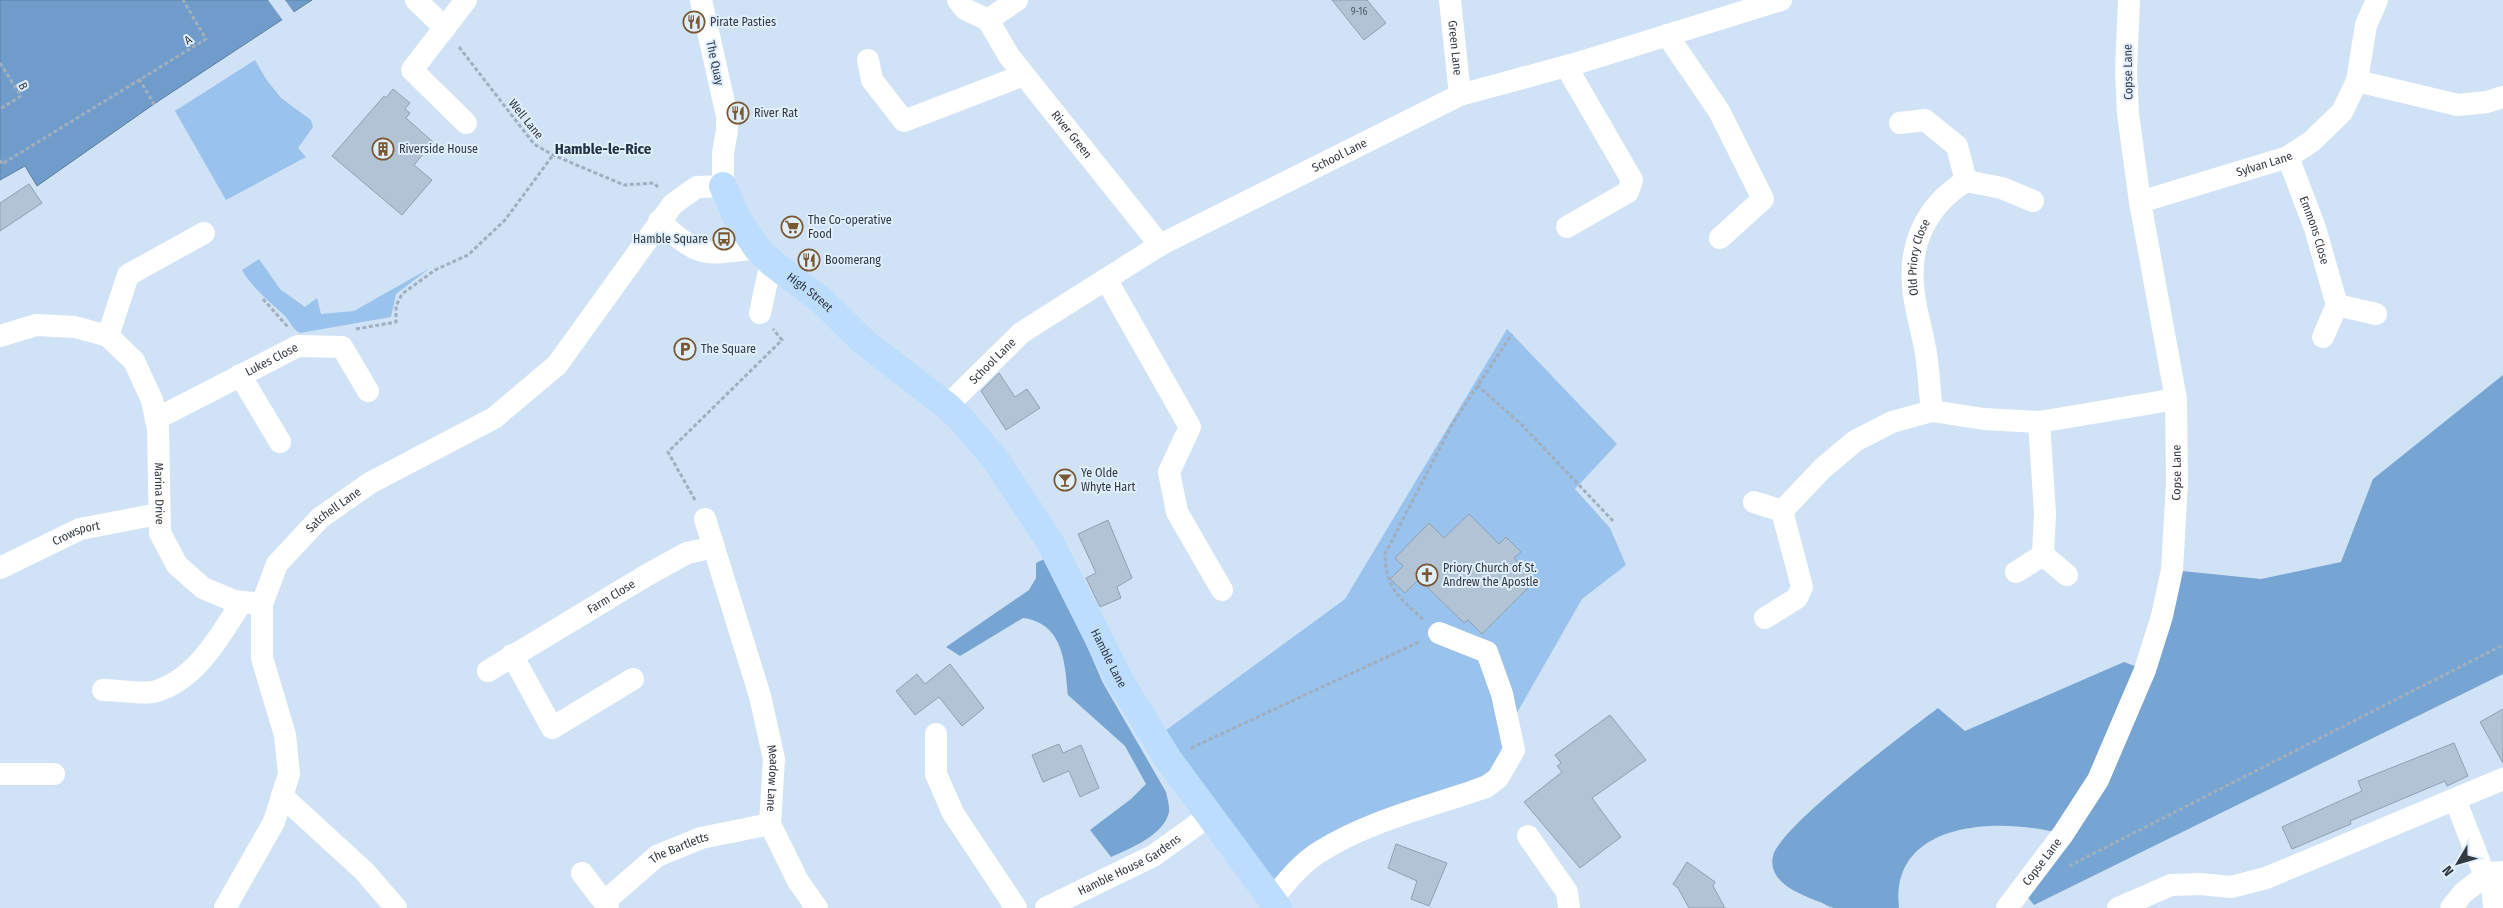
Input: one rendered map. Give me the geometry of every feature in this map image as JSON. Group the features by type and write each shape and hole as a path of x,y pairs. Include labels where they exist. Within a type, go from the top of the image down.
{"main road":[{"path":"723,186 737,218 764,255"},
{"name":"High Street","path":"764,255 821,300 864,342 947,406"},
{"name":"Hamble Lane","path":"947,406 979,439 1033,513 1064,566 1096,636 1120,681 1168,759 1275,904"}],"street":[{"path":"416,0 445,28"},
{"path":"466,0 412,70 466,123"},
{"name":"The Quay","path":"701,0 727,116 727,130 722,153 723,186"},
{"path":"958,0 965,9 988,20 1017,0"},
{"name":"Green Lane","path":"1450,0 1460,95"},
{"name":"School Lane","path":"947,406 1021,334 1160,246 1460,95 1566,66 1781,0"},
{"name":"Copse Lane","path":"2007,908 2063,834 2098,780 2138,688 2156,639 2172,570 2177,482 2176,399 2140,202 2128,114 2126,71 2129,0"},
{"name":"Sylvan Lane","path":"2140,202 2288,157 2312,141 2342,112 2357,81 2366,25 2377,0"},
{"name":"River Green","path":"988,20 1009,56 1160,246"},
{"path":"1667,35 1719,112 1763,199 1720,238"},
{"path":"868,60 872,80 904,121 1024,74"},
{"path":"1566,66 1632,180 1628,192 1567,227"},
{"path":"2357,81 2458,105 2486,102 2503,97"},
{"path":"1900,123 1925,120 1957,146 1966,181 2002,188 2033,201"},
{"name":"Emmons Close","path":"2288,157 2315,228 2337,305"},
{"name":"Old Priory Close","path":"1932,411 1925,345 1914,293 1914,248 1932,210 1949,191 1966,181"},
{"path":"723,186 697,186 666,212 687,246 708,254 764,255 760,313"},
{"name":"Satchell Lane","path":"225,908 274,822 289,774 286,734 262,658 252,603 277,564 320,518 370,483 494,418 557,365 666,212"},
{"path":"108,336 128,275 204,233"},
{"path":"1106,279 1190,427 1169,472 1178,512 1222,590"},
{"path":"2323,337 2337,305 2376,314"},
{"name":"Marina Drive","path":"0,336 36,325 75,327 108,336 134,361 152,400 158,429 158,514 160,533 176,565 203,588 234,601 252,603"},
{"name":"Lukes Close","path":"156,419 298,346 342,347 368,392"},
{"name":"Lukes Close","path":"240,375 280,442"},
{"path":"1782,511 1823,468 1855,441 1892,422 1932,411 1984,419 2039,422 2176,399"},
{"path":"2039,422 2045,513 2043,555"},
{"path":"1754,502 1782,511"},
{"path":"1765,618 1797,598 1802,587 1782,511"},
{"name":"Crowsport","path":"0,568 80,529 158,514"},
{"name":"Meadow Lane","path":"706,519 714,547 769,697 774,759 770,824 798,880 817,908"},
{"name":"Farm Close","path":"488,671 512,655 687,553 714,547"},
{"path":"2016,572 2043,555"},
{"path":"2043,555 2067,575"},
{"path":"103,690 155,692 181,679 252,603"},
{"path":"1275,904 1294,873 1320,851 1370,826 1486,787 1498,778 1514,750 1502,694 1487,652 1440,633"},
{"path":"512,655 552,728 633,679"},
{"path":"936,734 936,774 953,814 1016,908"},
{"path":"0,774 54,774"},
{"path":"2118,908 2171,885 2201,884 2231,887 2266,878 2503,779"},
{"path":"282,796 364,871 396,908"},
{"path":"2455,799 2493,874 2494,908"},
{"name":"Hamble House Gardens","path":"1046,908 1153,856 1209,816"},
{"name":"The Bartletts","path":"582,873 606,905 657,856 701,838 770,824"},
{"path":"1528,836 1567,892 1569,908"},
{"path":"2451,908 2464,893 2493,874"}],"path":[{"name":"A","path":"139,80 206,38 183,0"},
{"name":"Well Lane","path":"445,28 534,144 553,155 624,185 654,183 666,212"},
{"name":"B","path":"0,63 21,96 0,109"},
{"path":"0,160 2,164 139,80 154,104"},
{"path":"350,330 396,322 396,306 402,294 435,270 468,255 505,220 553,155"},
{"path":"263,298 288,326 292,334"},
{"path":"706,519 668,452 782,340 760,313"},
{"path":"1168,759 1440,633 1396,595 1385,571 1385,554 1453,423 1512,334"},
{"path":"1478,385 1522,425 1614,522"},
{"path":"2067,867 2503,645"}],"shaded area":[{"path":"0,0 312,0 154,104 37,186 25,166 0,180"},
{"path":"255,60 266,79 281,98 311,120 313,127 298,148 306,157 226,200 175,111"},
{"path":"259,259 280,289 305,307 317,298 321,314 354,311 430,268 396,294 391,317 300,333 256,289 242,270"},
{"path":"1507,329 1617,444 1575,489 1610,528 1626,565 1582,599 1510,725 1516,761 1315,848 1265,886 1158,736 1345,599"},
{"path":"2503,375 2503,674 2034,905 2022,890 2062,834 2010,826 1981,826 1954,831 1930,841 1912,856 1901,879 1899,908 1832,908 1787,886 1775,874 1773,856 1781,842 1798,823 1847,779 1938,708 1965,731 2124,662 2145,670 2172,570 2261,579 2341,562 2373,479"},
{"path":"1048,557 1103,683 1166,792 1169,812 1161,827 1146,840 1111,857 1090,830 1131,799 1146,784 1125,746 1068,695 1063,657 1054,636 1036,621 1023,618 960,656 946,647 1029,590 1036,578 1036,563"}],"pier":[{"path":"268,0 285,0 295,14 284,22"}],"building":[{"path":"1332,0 1367,0 1386,23 1364,40"},
{"name":"Riverside House","path":"393,89 410,103 405,109 410,113 406,118 433,142 414,165 432,180 402,215 332,156 384,96 386,98"},
{"path":"29,184 42,203 0,231 0,203"},
{"path":"999,373 1015,397 1027,389 1040,408 1006,430 981,391"},
{"path":"1469,514 1499,544 1506,537 1521,552 1514,558 1536,580 1482,634 1468,620 1464,623 1419,579 1405,593 1390,579 1403,566 1395,558 1429,523 1444,538"},
{"path":"1108,520 1132,578 1117,587 1121,598 1100,607 1086,578 1096,573 1078,534"},
{"path":"950,664 984,708 962,726 939,697 915,715 896,691 917,674 925,684"},
{"path":"2503,709 2503,763 2480,722"},
{"path":"1610,715 1646,760 1592,798 1621,837 1580,868 1524,802 1562,772 1557,766 1561,763 1555,755"},
{"path":"2454,743 2468,776 2447,786 2445,781 2350,821 2351,824 2292,849 2282,827 2362,791 2358,781"},
{"path":"1059,744 1063,753 1081,745 1099,788 1080,797 1069,771 1043,782 1032,755"},
{"path":"1396,844 1447,863 1429,906 1411,899 1417,881 1388,868"},
{"path":"1687,862 1715,882 1713,886 1725,908 1689,908 1678,888 1673,884"}],"place":[{"name":"Pirate Pasties","path":"694,22"},
{"name":"River Rat","path":"738,113"},
{"name":"Riverside House","path":"383,149"},
{"name":"The Co-operative Food","path":"792,227"},
{"name":"Hamble Square","path":"724,239"},
{"name":"Boomerang","path":"809,260"},
{"name":"The Square","path":"685,349"},
{"name":"Ye Olde Whyte Hart","path":"1065,480"},
{"name":"Priory Church of St. Andrew the Apostle","path":"1427,575"}],"district":[{"name":"Hamble-le-Rice","path":"603,149"}]}
